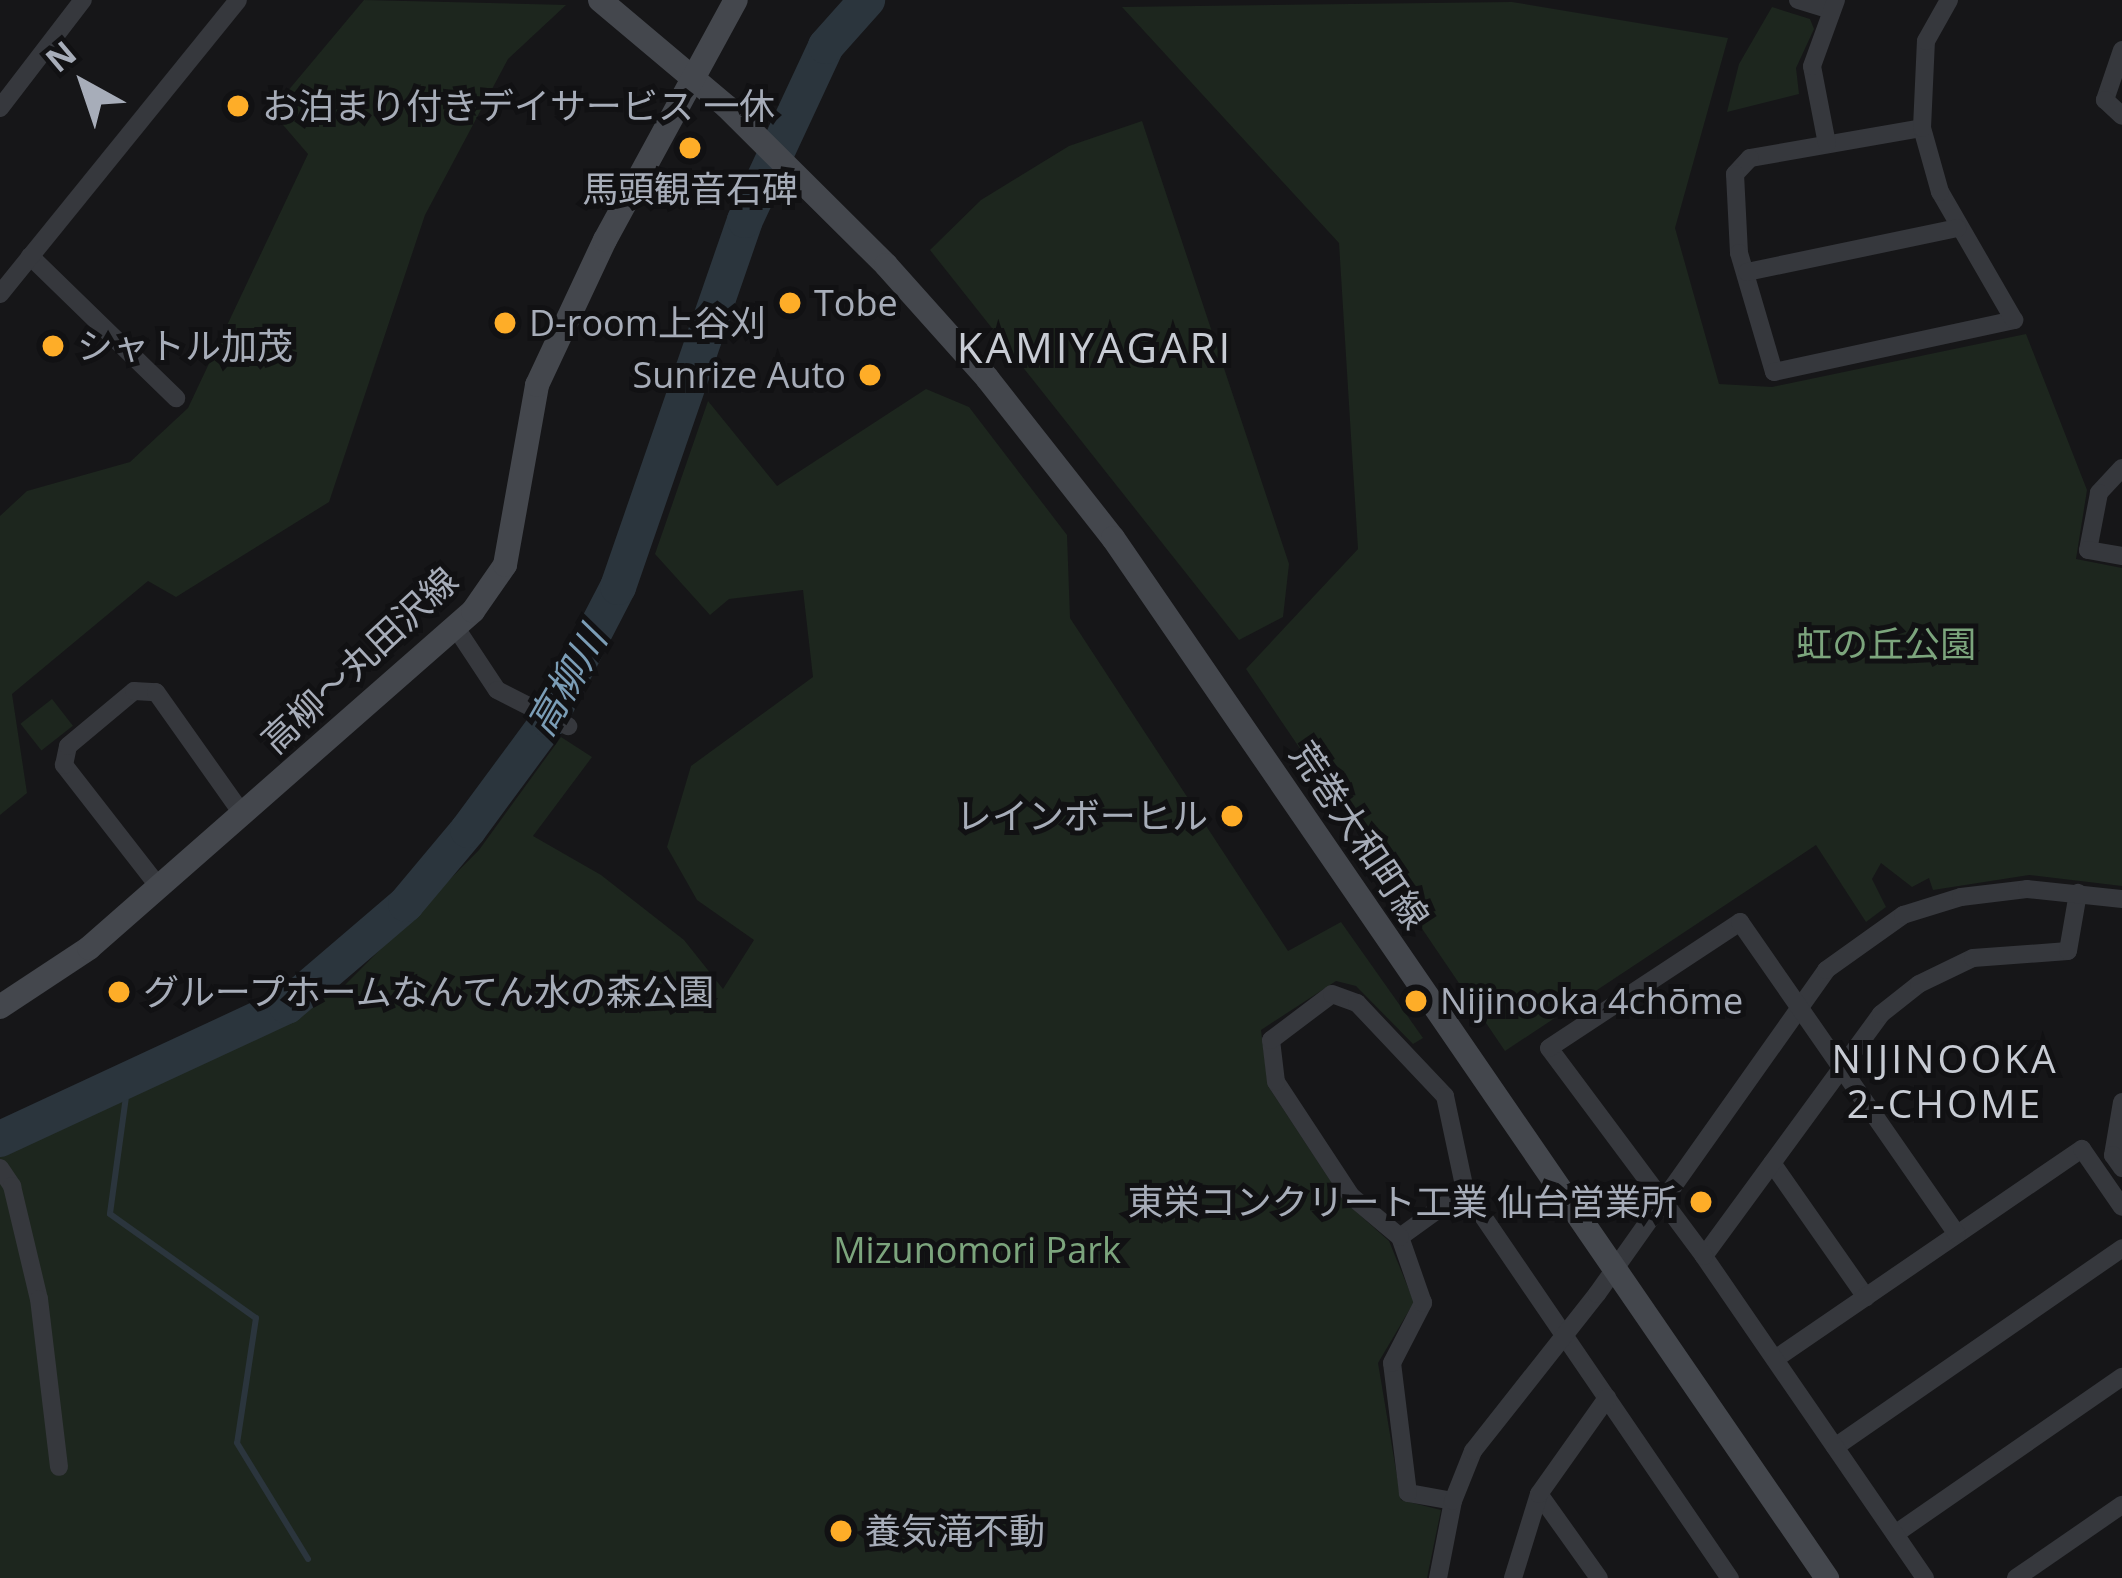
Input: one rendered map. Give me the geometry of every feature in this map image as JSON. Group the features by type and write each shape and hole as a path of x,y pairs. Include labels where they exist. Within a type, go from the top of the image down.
{"street":[{"path":"0,108 83,0"},
{"path":"0,294 238,0"},
{"path":"600,0 694,77"},
{"name":"高柳～丸田沢線","path":"0,1007 159,887 243,815 456,628 505,565 537,385 736,0"},
{"path":"1798,0 1833,5 1812,66 1827,143"},
{"path":"1922,128 1750,158 1735,174 1748,272 1774,372 2014,320 1957,228 1922,128 1926,41 1949,0"},
{"path":"2122,50 2105,100 2122,116"},
{"name":"荒巻大和町線","path":"694,77 789,166 987,378 1113,538 1827,1578"},
{"path":"1748,272 1957,228"},
{"path":"0,257 25,263 176,398"},
{"path":"2122,468 2099,493 2088,550 2122,556"},
{"path":"456,628 497,690 568,726"},
{"path":"159,887 64,764 68,746 134,692 156,692 243,815"},
{"path":"1438,1578 1453,1501 1473,1451 1615,1269 1826,970 1904,915 1994,891 2122,898"},
{"path":"1704,1256 1881,1015 1919,984 1973,958 2068,951 2078,892"},
{"path":"1925,1578 1704,1256 1549,1048 1740,922 1957,1234"},
{"path":"1453,1501 1408,1493 1392,1363 1423,1303 1400,1238 1351,1196 1276,1082 1271,1040 1332,994 1358,1003 1445,1096 1465,1190 1730,1578"},
{"path":"2122,1102 2113,1155 2122,1168"},
{"path":"1774,1359 2082,1149 2122,1208"},
{"path":"1772,1163 1866,1297"},
{"path":"0,1168 12,1186 39,1299 59,1466"},
{"path":"1400,1238 1465,1190"},
{"path":"1835,1447 2122,1248"},
{"path":"1895,1534 2122,1377"},
{"path":"1513,1578 1539,1494 1607,1398"},
{"path":"1539,1494 1599,1578"},
{"path":"2016,1578 2122,1505"}],"green space":[{"path":"364,0 566,5 508,59 425,215 329,502 176,597 148,581 12,694 27,793 0,815 0,516 27,491 130,462 188,408 308,154 271,111"},
{"name":"虹の丘公園","path":"1512,2 1728,38 1675,228 1719,384 1772,387 2026,334 2087,490 2076,559 2122,568 2122,886 2029,875 1933,890 1929,878 1912,887 1881,863 1872,879 1886,907 1866,922 1816,845 1505,1051 1246,669 1358,549 1339,243 1122,7"},
{"path":"1772,7 1810,19 1814,29 1796,68 1799,94 1727,112 1739,64"},
{"path":"1142,121 1289,564 1283,617 1239,640 930,250 981,200 1069,146"},
{"name":"Mizunomori Park","path":"926,389 969,407 1067,535 1070,618 1288,951 1341,922 1423,1038 1413,1044 1356,986 1336,981 1261,1030 1268,1086 1343,1200 1389,1241 1414,1302 1378,1363 1401,1500 1441,1510 1427,1578 0,1578 0,1156 339,991 479,850 561,737 592,757 533,836 601,875 684,940 723,989 754,940 697,900 667,847 691,766 813,677 803,590 729,599 710,615 655,554 708,401 777,486"},
{"path":"52,699 73,726 41,750 20,724"}],"waterway":[{"name":"高柳川","path":"0,1139 287,1006 406,904 468,830 549,720 618,587 745,220 826,46 867,0"},
{"path":"128,1082 110,1214 256,1318 237,1443 308,1559"}],"place":[{"name":"お泊まり付きデイサービス 一休","path":"238,106"},
{"name":"馬頭観音石碑","path":"690,148"},
{"name":"Tobe","path":"790,303"},
{"name":"D-room上谷刈","path":"505,323"},
{"name":"シャトル加茂","path":"53,346"},
{"name":"Sunrize Auto","path":"870,375"},
{"name":"レインボーヒル","path":"1232,816"},
{"name":"グループホームなんてん水の森公園","path":"119,992"},
{"name":"Nijinooka 4chōme","path":"1416,1001"},
{"name":"東栄コンクリート工業 仙台営業所","path":"1701,1202"},
{"name":"養気滝不動","path":"841,1531"}],"district":[{"name":"KAMIYAGARI","path":"1095,347"},
{"name":"NIJINOOKA 2-CHOME","path":"1945,1082"}]}
